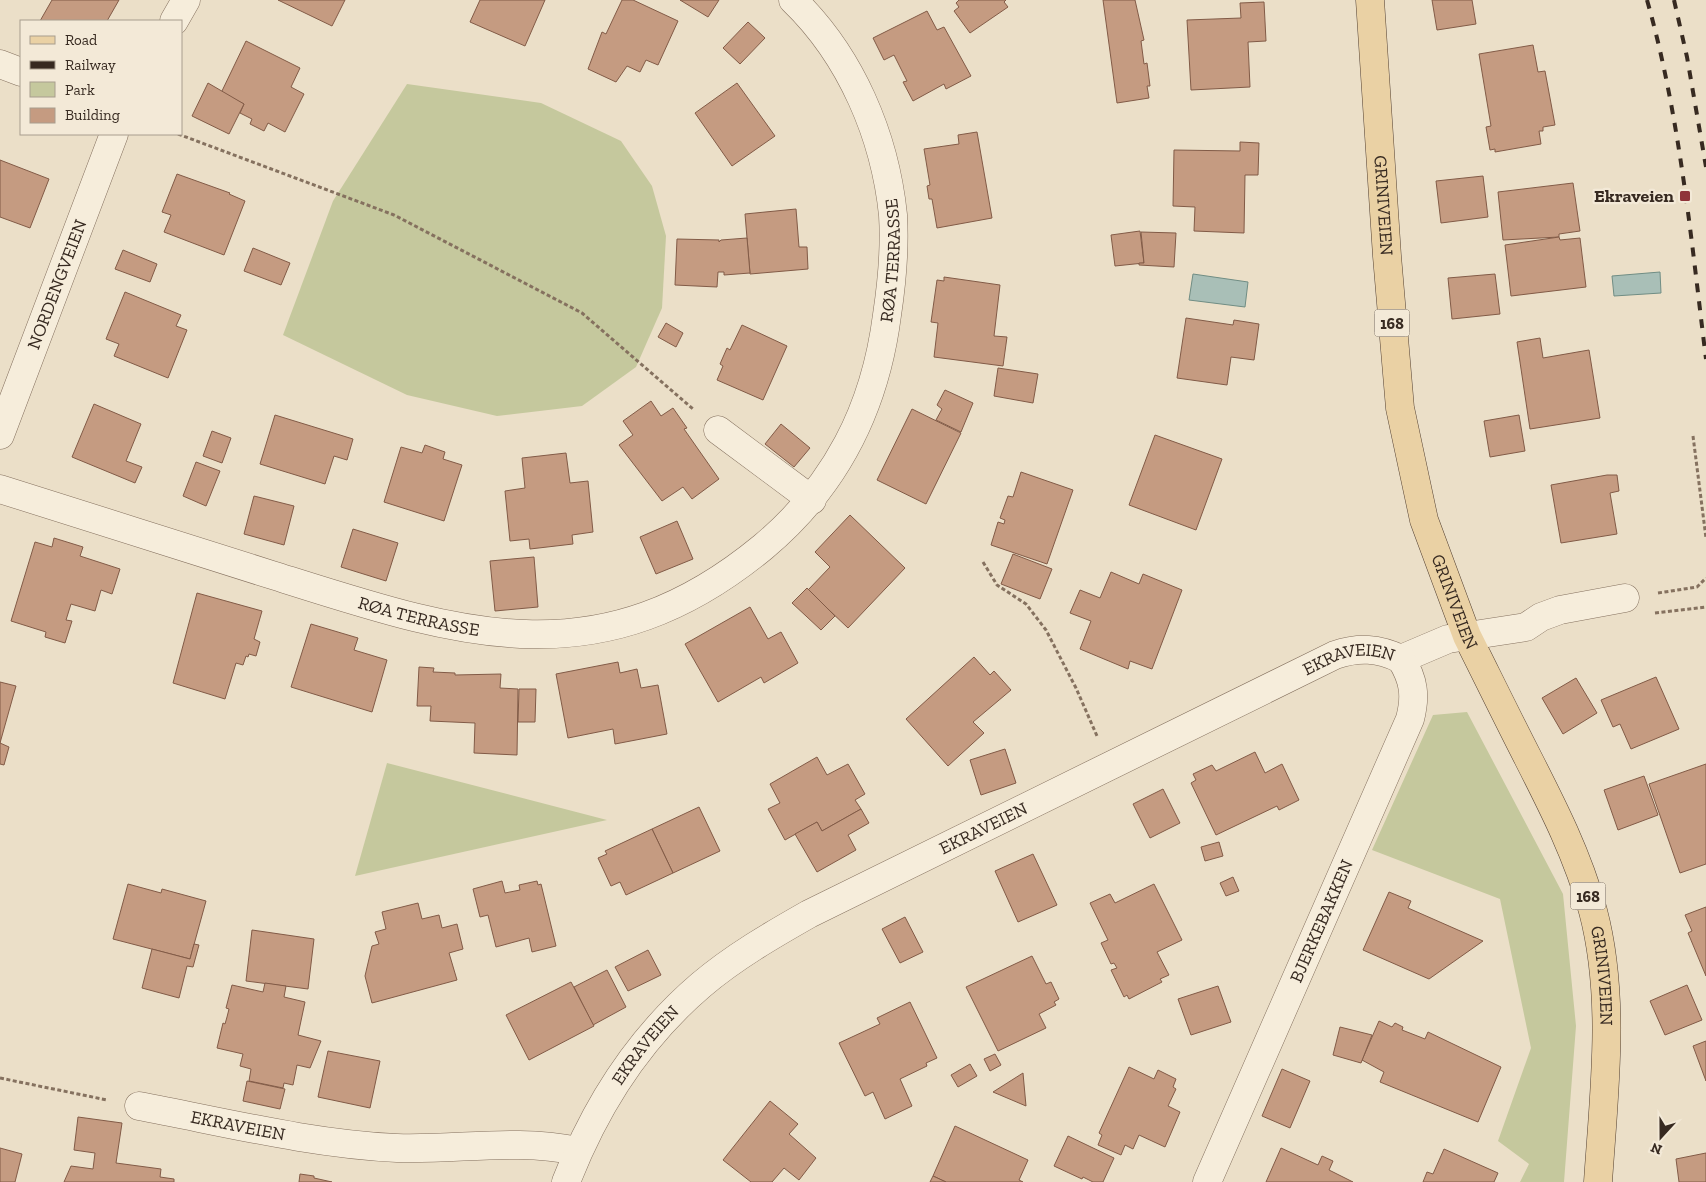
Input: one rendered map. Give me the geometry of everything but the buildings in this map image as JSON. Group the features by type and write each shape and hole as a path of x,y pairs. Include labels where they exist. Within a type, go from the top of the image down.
{"main road":[{"name":"GRINIVEIEN","path":"1370,0 1387,256 1402,416 1424,520 1467,636 1568,838 1593,912 1602,970 1606,1030 1598,1182"}],"street":[{"path":"175,20 186,0"},
{"name":"RØA TERRASSE","path":"0,489 364,604 440,624 492,633 538,635 586,631 632,622 671,607 734,570 778,534 812,500 834,471 865,405 880,358 893,264 893,216 880,143 862,97 837,55 805,11 793,0"},
{"path":"0,64 20,72"},
{"name":"NORDENGVEIEN","path":"0,436 114,135"},
{"path":"718,430 812,500"},
{"name":"EKRAVEIEN","path":"566,1182 578,1151 611,1089 644,1045 673,1012 701,985 734,960 809,914 1335,656 1352,650 1367,649 1384,651 1401,659 1448,639 1526,627 1541,617 1560,610 1625,598"},
{"name":"BJERKEBAKKEN","path":"1207,1182 1410,719 1414,703 1414,686 1410,673 1401,659"},
{"name":"EKRAVEIEN","path":"139,1106 293,1136 397,1148 525,1143 578,1151"}],"path":[{"path":"181,135 394,215 582,314 718,430"},
{"path":"1693,436 1706,538"},
{"path":"983,562 997,585 1026,604 1046,630 1076,688 1110,766"},
{"path":"1625,598 1697,586 1706,578"},
{"path":"0,1078 139,1106"}],"green space":[{"path":"407,84 541,103 621,141 652,186 666,236 662,308 636,367 582,406 497,416 407,395 283,335 333,201"},
{"path":"1467,712 1563,894 1576,1026 1564,1182 1520,1182 1529,1164 1498,1141 1531,1048 1500,899 1372,850 1433,715"},
{"path":"387,763 607,820 355,876"}],"water":[{"path":"1660,272 1661,293 1614,296 1612,276"},
{"path":"1193,274 1248,282 1245,307 1189,300"}],"railway":[{"path":"1647,0 1668,88 1676,133 1706,359"},
{"path":"1674,0 1687,57 1706,167"}],"place":[{"name":"Ekraveien","path":"1685,196"}]}
